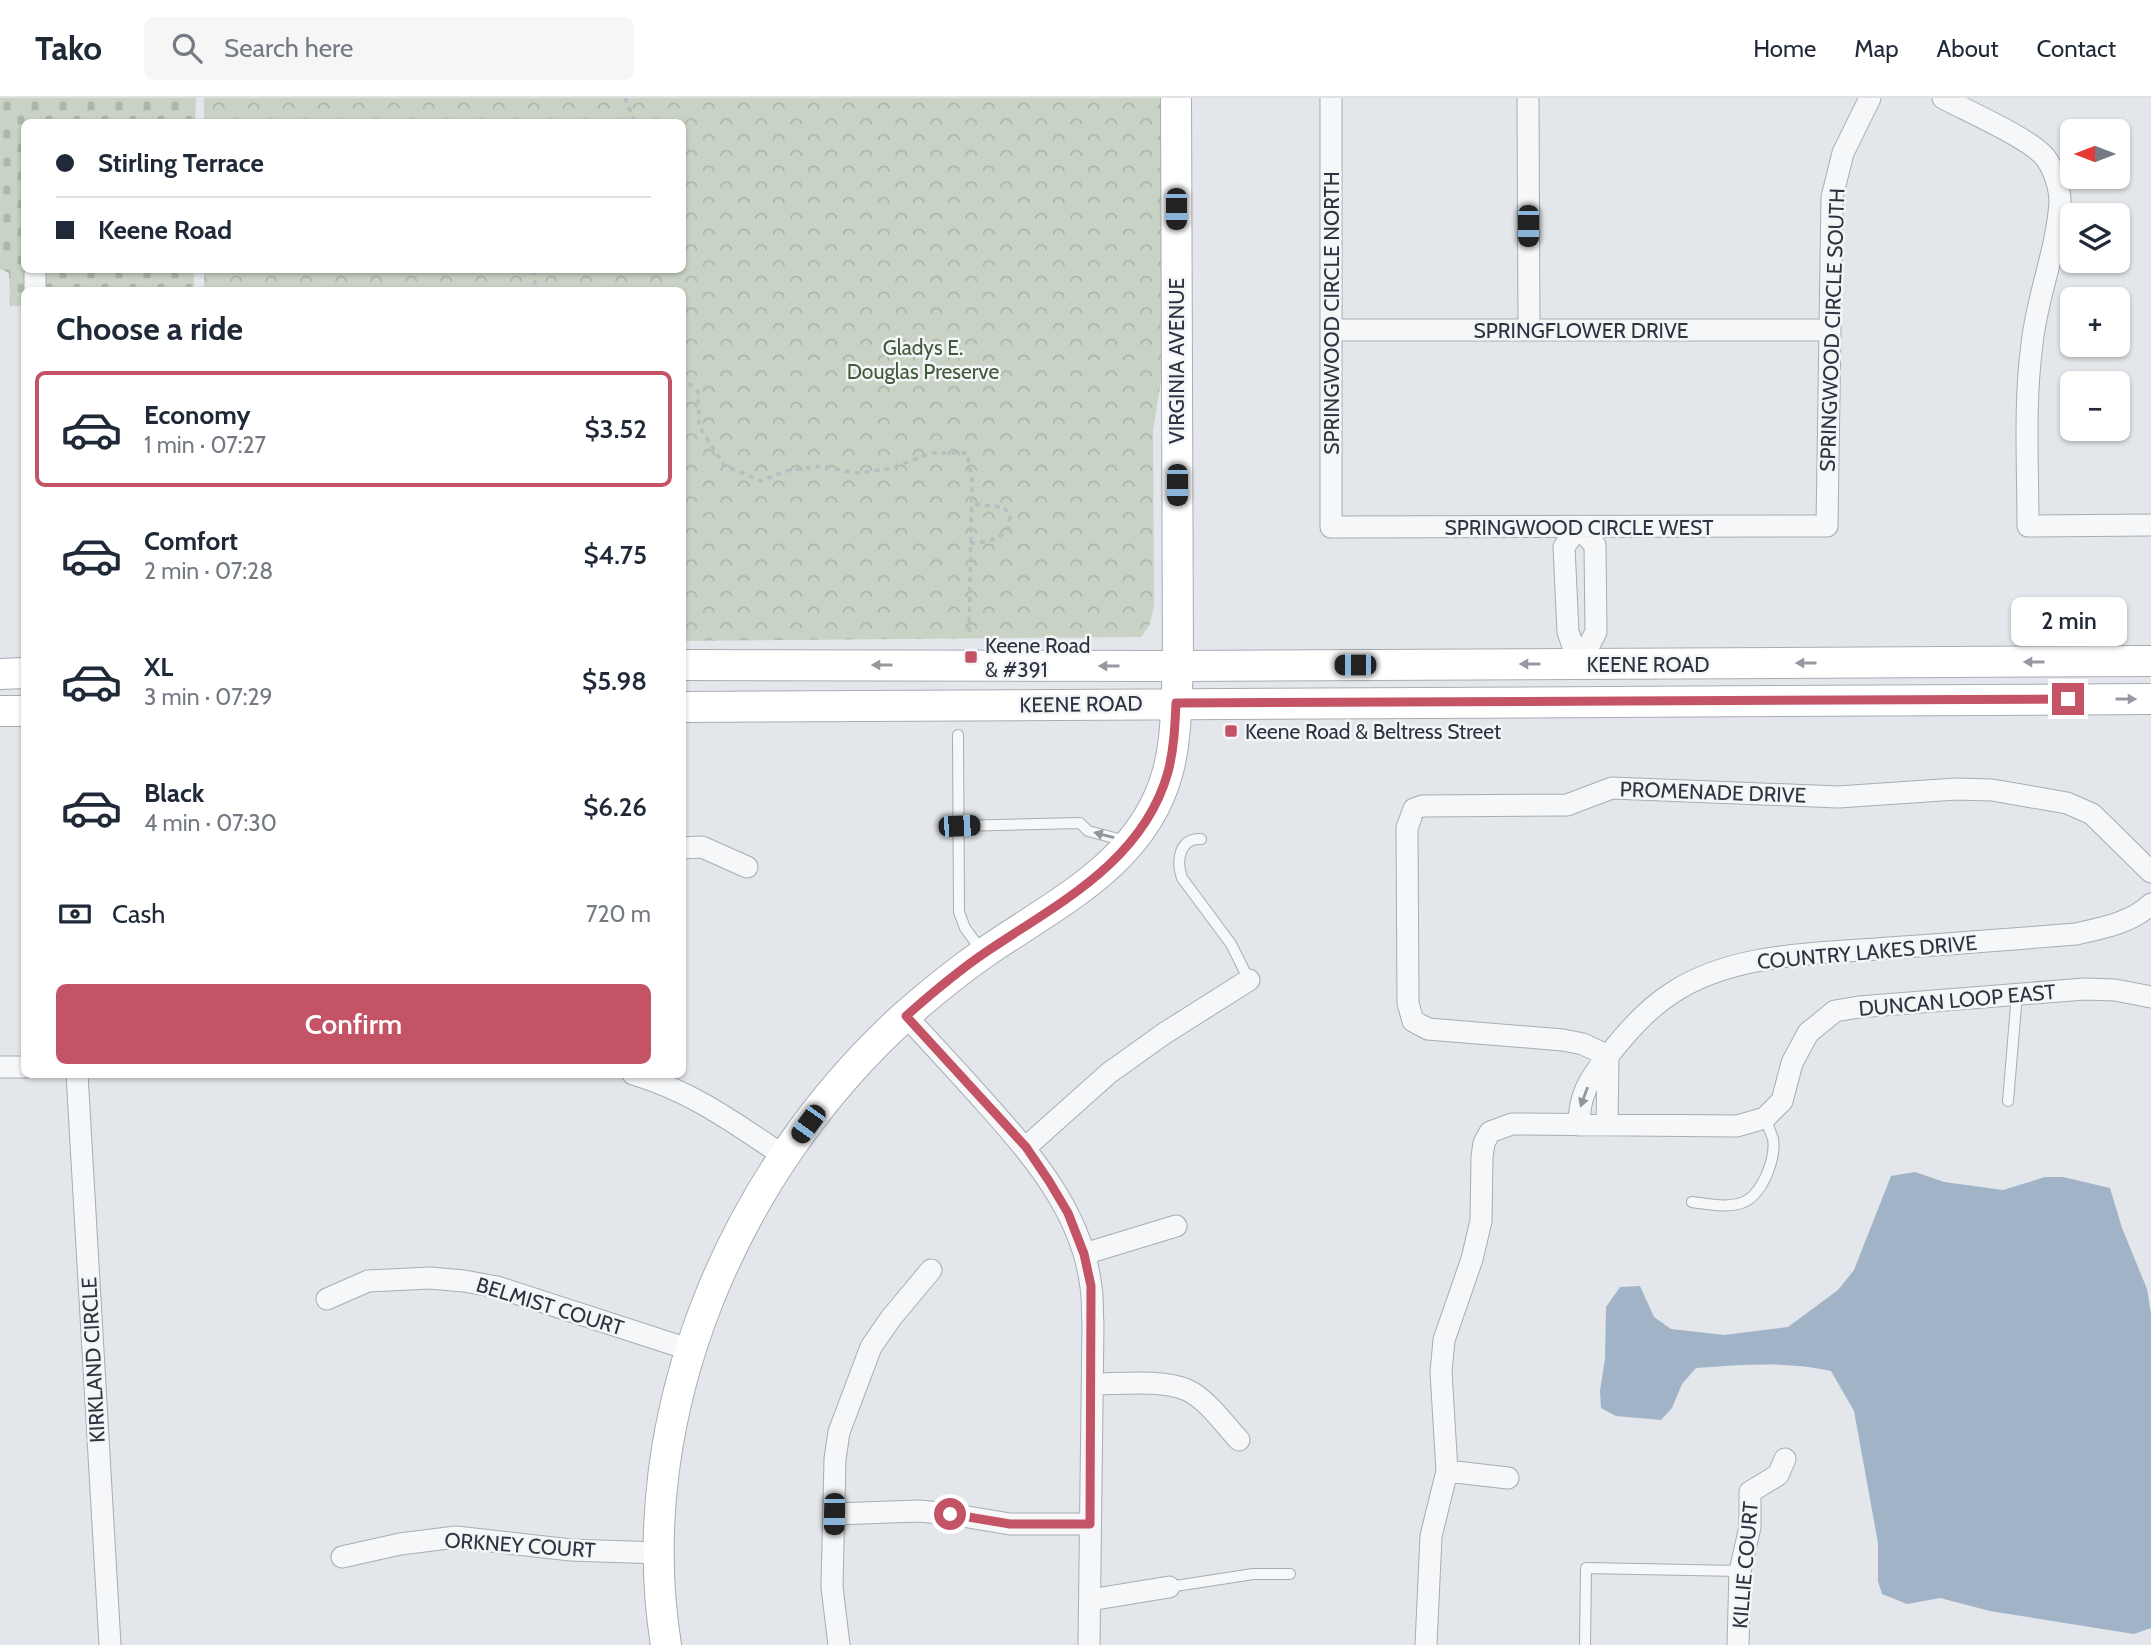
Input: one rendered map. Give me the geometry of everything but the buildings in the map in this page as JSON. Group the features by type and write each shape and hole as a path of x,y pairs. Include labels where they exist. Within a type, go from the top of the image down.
{"main road":[{"name":"VIRGINIA AVENUE","path":"666,1645 658,1553 660,1501 668,1447 691,1350 714,1289 746,1220 784,1156 866,1054 906,1016 984,953 1088,885 1112,864 1131,842 1158,800 1168,773 1174,742 1178,666 1176,98"},
{"name":"KEENE ROAD","path":"686,665 1178,666 2151,661"},
{"path":"1176,703 1188,691 1217,682 1422,681 1493,664"},
{"path":"758,707 827,688 1134,687 1149,685 1164,678 1178,666"},
{"path":"0,674 21,673"},
{"name":"KEENE ROAD","path":"686,707 2151,699"},
{"path":"0,711 21,710"}],"street":[{"name":"SPRINGWOOD CIRCLE NORTH","path":"1331,98 1331,527"},
{"path":"1528,98 1528,329"},
{"name":"SPRINGWOOD CIRCLE SOUTH","path":"1827,526 1832,197 1843,153 1870,98"},
{"path":"1943,98 2026,142 2044,156 2055,175 2060,199 2031,354 2027,392 2028,526 2151,525"},
{"name":"SPRINGFLOWER DRIVE","path":"1331,330 1830,330"},
{"name":"SPRINGWOOD CIRCLE WEST","path":"1331,527 1827,526"},
{"path":"1578,527 1595,545 1596,632 1579,664 1567,632 1564,547 1578,527"},
{"name":"PROMENADE DRIVE","path":"1608,1056 1583,1044 1563,1040 1428,1029 1413,1021 1408,1003 1407,828 1413,809 1430,805 1567,805 1612,788 1838,797 1956,789 1993,790 2067,803 2092,814 2151,873"},
{"path":"686,848 702,848 747,867"},
{"name":"COUNTRY LAKES DRIVE","path":"1579,1125 1579,1107 1594,1073 1636,1021 1674,992 1716,972 1763,960 1809,954 2076,934 2112,926 2145,910 2151,904"},
{"path":"1026,1147 1109,1073 1249,980"},
{"name":"DUNCAN LOOP EAST","path":"1765,1118 1782,1101 1792,1063 1808,1033 1835,1011 2084,989 2150,994"},
{"path":"906,1016 1026,1147 1068,1213 1084,1254 1091,1286 1089,1645"},
{"path":"1607,1125 1608,1056"},
{"path":"0,1067 21,1067"},
{"name":"KIRKLAND CIRCLE","path":"77,1078 110,1645"},
{"path":"646,1078 665,1084 706,1104 784,1156"},
{"path":"1426,1645 1431,1536 1447,1471 1441,1372 1444,1340 1472,1259 1481,1221 1482,1157 1484,1143 1490,1132 1512,1124 1737,1126 1765,1118"},
{"path":"1084,1254 1176,1226"},
{"path":"839,1645 832,1587 835,1459 839,1432 872,1347 891,1318 931,1270"},
{"name":"BELMIST COURT","path":"327,1299 368,1281 430,1278 464,1281 497,1287 691,1350"},
{"path":"1092,1384 1164,1384 1187,1390 1203,1402 1239,1440"},
{"name":"KILLIE COURT","path":"1738,1645 1740,1571 1750,1527 1750,1492 1778,1475 1785,1459"},
{"path":"1447,1471 1508,1478"},
{"path":"834,1514 919,1511 1010,1524 1090,1524"},
{"name":"ORKNEY COURT","path":"342,1557 400,1544 456,1537 571,1550 658,1553"},
{"path":"1090,1600 1169,1587"}],"lane":[{"path":"958,735 959,912 965,928 984,953"},
{"path":"959,826 1080,822 1088,831 1131,842"},
{"path":"1201,839 1188,842 1179,853 1179,870 1182,878 1231,944 1249,980"},
{"path":"2008,1101 2017,995"},
{"path":"1692,1202 1724,1205 1746,1201 1761,1185 1772,1165 1773,1139 1765,1118"},
{"path":"1585,1645 1586,1569 1740,1571"},
{"path":"1169,1587 1253,1574 1290,1574"}],"path":[{"path":"625,98 634,119"},
{"path":"686,380 698,392 699,426 724,464 761,481 785,471 821,466 856,472 888,469 932,453 967,453 972,479 969,636"},
{"path":"971,505 1004,508 1010,517 1008,530 999,537 971,543"}],"green space":[{"path":"0,98 196,98 195,119 21,119 21,273 194,273 194,287 21,287 21,306 10,306 9,273 0,269"},
{"name":"Gladys E. Douglas Preserve","path":"204,98 1161,98 1161,380 1153,431 1154,607 1149,626 1141,637 686,641 686,287 204,287 204,273 686,273 686,119 204,119"}],"water":[{"path":"1915,1172 1944,1182 2003,1190 2045,1177 2063,1177 2110,1188 2122,1228 2147,1289 2151,1313 2151,1628 2134,1634 1990,1611 1940,1598 1907,1604 1882,1594 1878,1581 1878,1543 1854,1411 1831,1371 1781,1365 1696,1368 1682,1384 1672,1408 1661,1420 1616,1416 1601,1408 1606,1307 1620,1287 1640,1286 1654,1317 1671,1329 1724,1335 1788,1327 1838,1290 1854,1270 1891,1176"}],"place":[{"name":"Keene Road & #391","path":"971,657"},
{"name":"Keene Road & Beltress Street","path":"1231,731"}],"route":[{"path":"950,1514 1010,1524 1090,1524 1093,1324 1091,1286 1084,1254 1068,1213 1026,1147 906,1016 984,953 1088,885 1112,864 1131,842 1158,800 1168,773 1174,742 1176,703 2068,699"}]}
